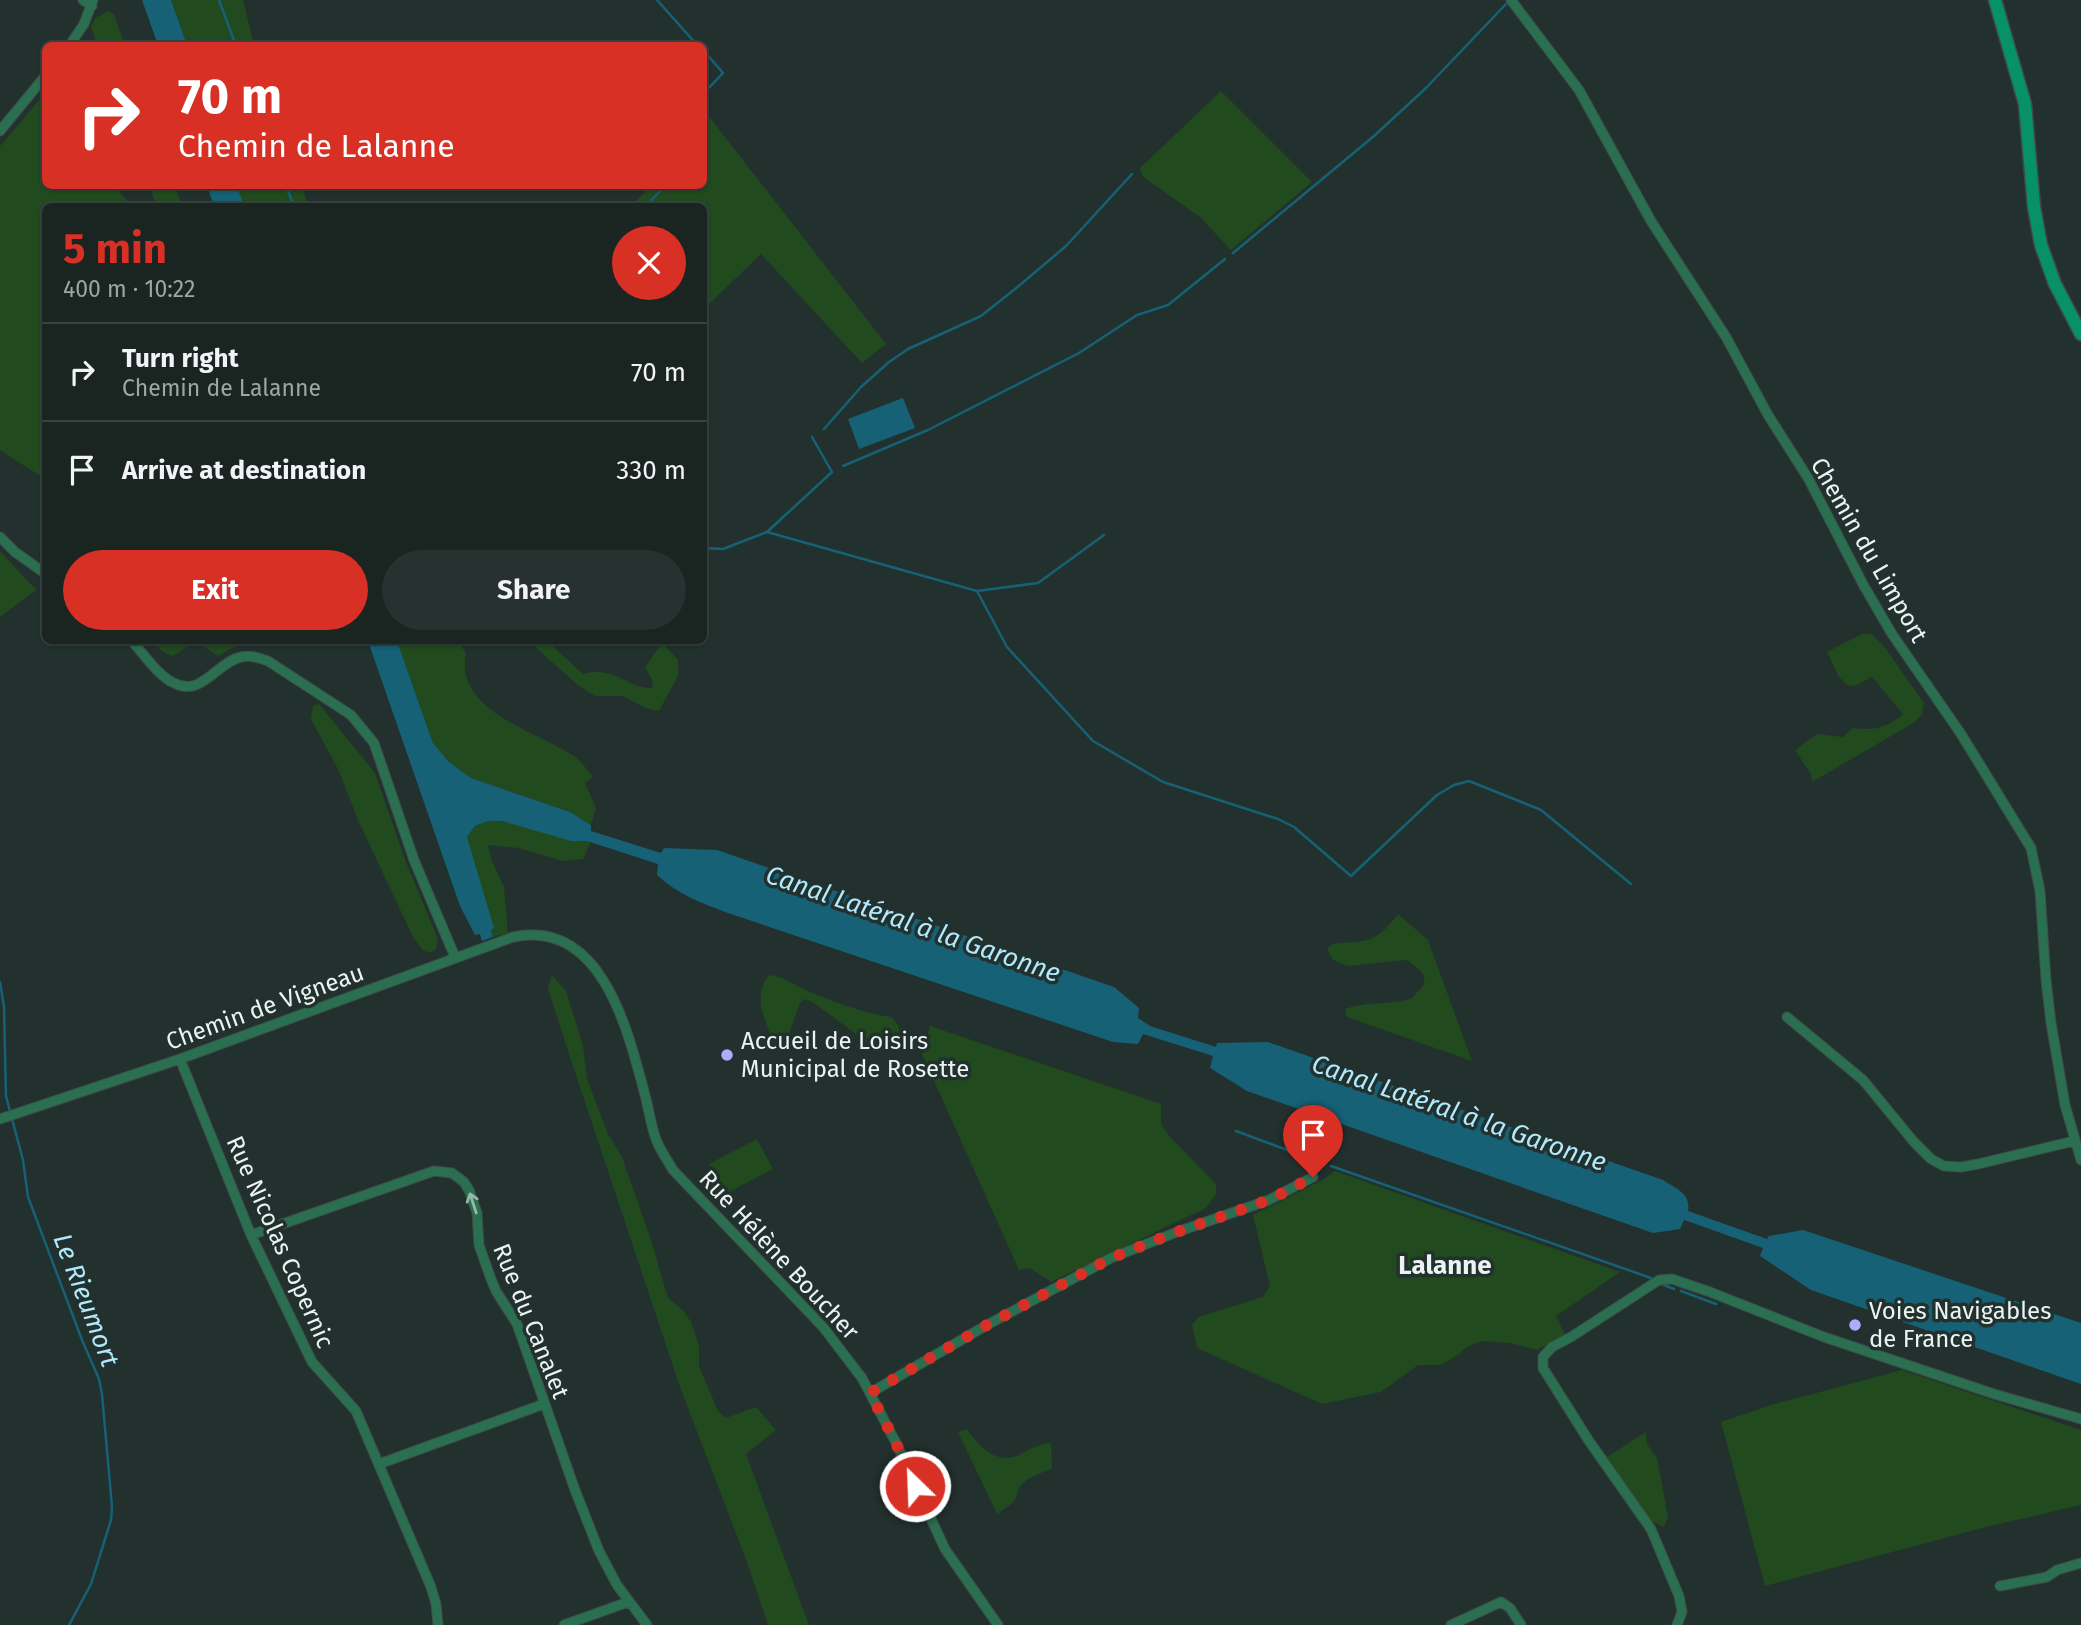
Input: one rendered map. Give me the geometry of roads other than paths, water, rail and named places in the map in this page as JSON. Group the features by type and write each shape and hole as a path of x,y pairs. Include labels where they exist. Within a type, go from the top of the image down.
{"street":[{"path":"72,42 84,24 92,3 83,0"},
{"name":"Chemin du Limport","path":"1511,0 1579,90 1651,221 1726,337 1768,415 1808,478 1892,634 1961,734 2031,848 2038,873 2051,1023 2081,1160"},
{"path":"1995,0 2025,104 2034,206 2041,245 2055,284 2081,334"},
{"path":"0,131 42,80"},
{"path":"0,537 24,560 42,571"},
{"path":"135,644 166,678 177,685 188,687 198,685 233,660 254,656 278,668 351,715 374,743 414,860 455,957"},
{"name":"Chemin de Vigneau","path":"7,1116 180,1059 455,957 529,934"},
{"name":"Rue Hélène Boucher","path":"529,934 569,943 596,970 623,1016 657,1142 673,1170 823,1326 850,1361 895,1441 945,1549 998,1625"},
{"path":"1787,1017 1863,1080 1914,1142 1936,1163 1951,1168 1961,1167 2075,1135"},
{"name":"Rue Nicolas Copernic","path":"180,1059 251,1235 312,1362 356,1412 431,1587 438,1625"},
{"name":"Rue du Canalet","path":"251,1235 434,1171 457,1176 469,1190 473,1200 479,1245 496,1291 517,1324 599,1551 628,1602 647,1625"},
{"path":"870,1393 987,1325 1111,1258 1269,1200 1313,1177"},
{"path":"1677,1625 1682,1612 1679,1596 1651,1529 1589,1441 1543,1368 1543,1357 1552,1347 1659,1280 1672,1279 1700,1288 1824,1337 1994,1394 2081,1419"},
{"path":"379,1464 544,1404"},
{"path":"2000,1586 2047,1577 2057,1570 2081,1563"},
{"path":"564,1625 628,1602"},
{"path":"1451,1625 1501,1602 1510,1608 1521,1625"}],"water":[{"path":"142,0 171,0 186,42 157,42"},
{"path":"208,189 238,189 243,203 213,203"},
{"path":"903,398 915,428 859,449 848,419"},
{"name":"Canal Latéral à la Garonne","path":"369,644 398,644 433,743 449,762 471,778 570,812 591,825 591,831 661,853 664,848 717,850 1114,987 1139,1008 1138,1018 1150,1026 1216,1047 1217,1043 1268,1042 1663,1180 1685,1196 1688,1211 1767,1239 1769,1236 1803,1230 2081,1323 2081,1384 1811,1290 1760,1256 1763,1248 1693,1223 1684,1220 1680,1229 1653,1233 1247,1091 1210,1068 1213,1056 1143,1034 1138,1044 1113,1042 725,912 673,887 657,875 658,864 587,841 571,841 502,821 488,821 475,826 467,837 494,928 491,930 493,937 482,941 480,934 475,935 460,906"}],"waterway":[{"path":"219,0 235,42"},
{"path":"657,0 694,42"},
{"path":"1233,253 1374,136 1426,88 1506,4"},
{"path":"707,54 723,73 707,90"},
{"path":"824,429 861,387 889,362 908,349 981,316 1020,285 1066,246 1132,174"},
{"path":"287,189 293,203"},
{"path":"649,203 660,189"},
{"path":"843,466 928,430 1079,353 1137,315 1168,305 1225,259"},
{"path":"767,532 832,472 812,437"},
{"path":"707,548 723,549 767,532 977,591 1007,647 1093,741 1163,782 1278,819 1294,827 1351,876 1437,795 1454,785 1469,781 1541,810 1631,884"},
{"path":"977,591 1038,583 1104,535"},
{"name":"Le Rieumort","path":"0,982 4,1007 6,1096 23,1160 28,1197 99,1379 102,1394 111,1520 91,1584 69,1625"},
{"path":"1236,1131 1325,1164"},
{"path":"1331,1166 1651,1278"},
{"path":"1659,1283 1674,1289"},
{"path":"1681,1291 1716,1304"}],"place":[{"name":"Accueil de Loisirs Municipal de Rosette","path":"727,1055"},
{"name":"Voies Navigables de France","path":"1855,1325"}],"district":[{"name":"Lalanne","path":"1445,1265"}]}
